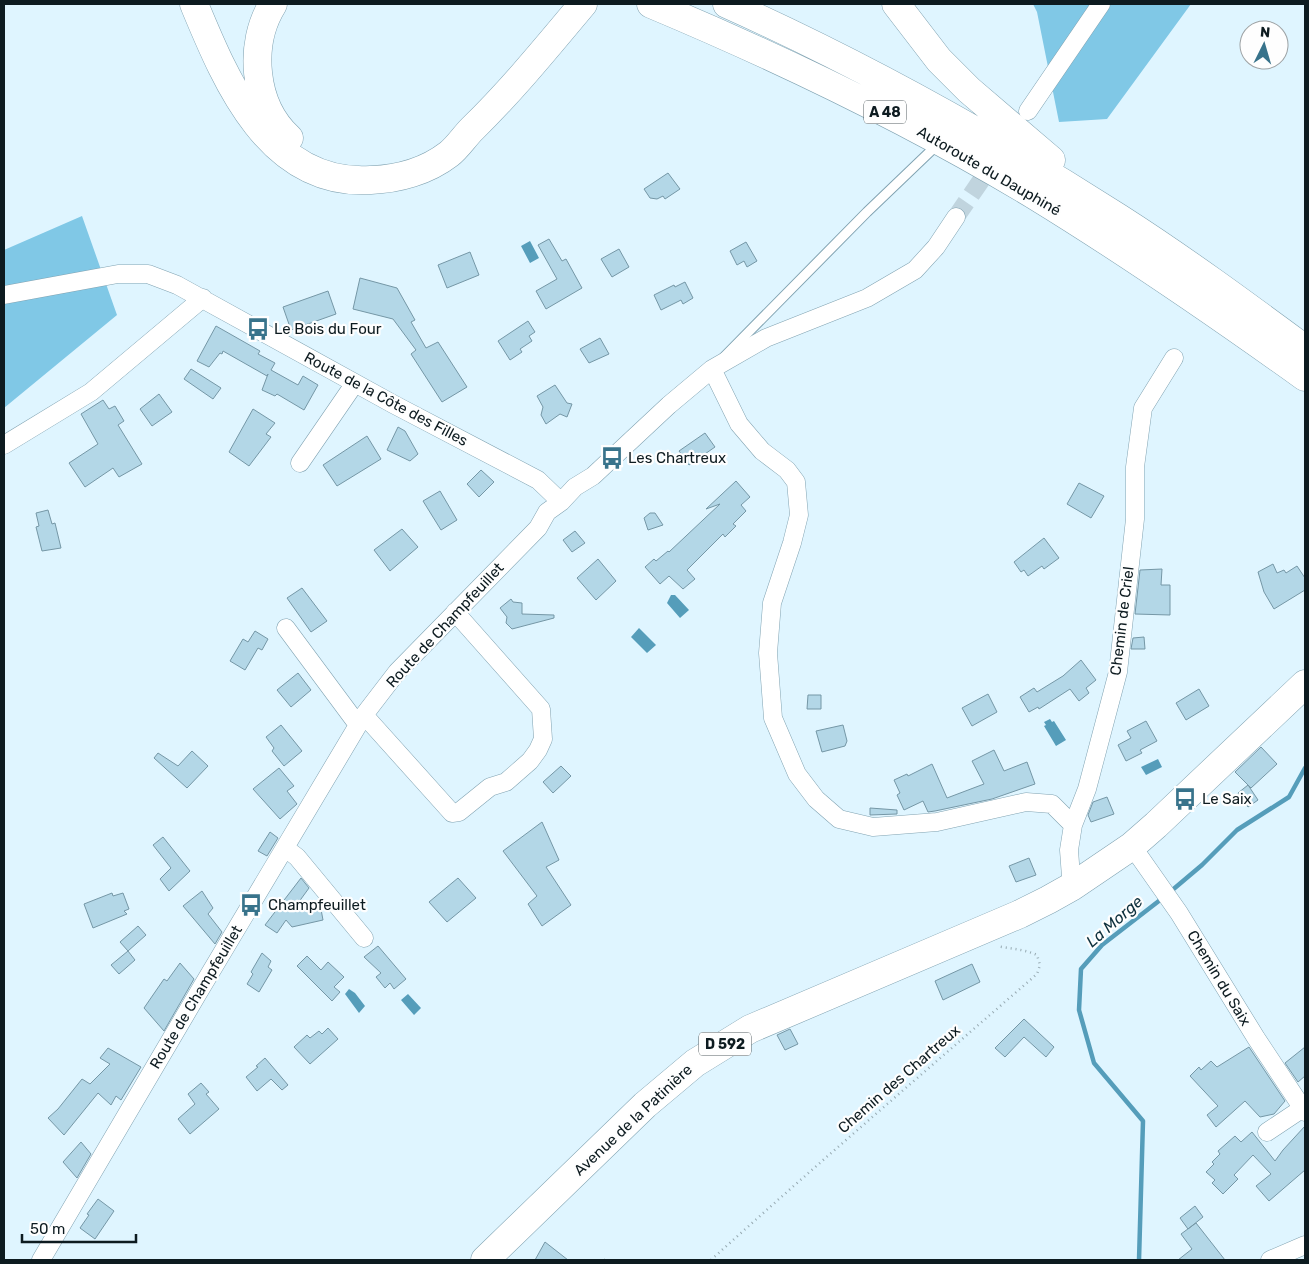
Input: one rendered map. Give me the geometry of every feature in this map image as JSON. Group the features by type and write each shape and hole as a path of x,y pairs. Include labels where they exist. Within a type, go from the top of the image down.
{"main road":[{"path":"194,4 221,67 248,114 279,149 308,168 349,180 380,180 396,177 421,170 442,159 502,99 583,4"},
{"path":"273,4 262,28 258,45 260,85 270,111 284,134 307,152 331,164 370,169 387,167 422,156 472,130"},
{"name":"Autoroute du Dauphiné","path":"650,4 740,42 830,84 1034,195 1166,280 1305,377"},
{"name":"Autoroute du Dauphiné","path":"727,4 831,54 929,105 1050,174 1211,280 1305,348"},
{"path":"896,4 939,60 969,90 1121,219"},
{"name":"D 592","path":"1073,886 1132,846 1185,799 1305,684"},
{"name":"Avenue de la Patinière","path":"486,1260 645,1105 695,1063 750,1029 1020,914 1073,886"}],"street":[{"path":"1028,111 1101,4"},
{"name":"Route de Champfeuillet","path":"41,1260 361,720 396,672 538,528 547,512 561,502 575,487 593,476 680,395 712,369 766,338 867,298 915,270 936,247 956,217"},
{"name":"Route de la Côte des Filles","path":"4,295 118,274 148,274 177,284 355,383 538,480 561,502"},
{"path":"4,445 91,392 203,298"},
{"name":"Chemin de Criel","path":"1073,886 1069,850 1073,824 1086,790 1118,672 1135,519 1135,467 1144,408 1174,358"},
{"path":"712,369 739,424 762,451 787,470 796,482 799,515 792,543 772,603 768,653 773,718 797,774 816,799 839,819 873,827 937,822 1026,802 1052,804 1073,824"},
{"path":"300,463 355,383"},
{"path":"286,628 361,720 452,813 459,812 475,797 490,787 506,782 530,761 543,739 541,708 455,612"},
{"name":"Chemin du Saix","path":"1132,846 1161,886 1256,1038 1304,1110"},
{"path":"286,848 297,857 364,938"},
{"path":"1267,1132 1304,1110"},
{"path":"1270,1260 1305,1245"}],"lane":[{"path":"712,369 738,340 873,206 940,143"}],"path":[{"name":"Chemin des Chartreux","path":"711,1260 800,1179 859,1130 1037,974 1040,965 1037,955 1027,951 988,944 977,932"}],"shaded area":[{"path":"1033,4 1191,4 1107,119 1059,122 1037,12"},
{"path":"82,216 117,315 4,408 4,250"},
{"path":"530,241 539,258 530,263 521,246"},
{"path":"671,595 675,595 689,610 680,618 667,603"},
{"path":"639,628 656,645 647,653 631,637"},
{"path":"1050,719 1052,722 1054,721 1066,740 1056,746 1044,726 1046,725 1044,722"},
{"path":"1158,759 1162,767 1146,775 1141,767"},
{"path":"349,989 355,993 365,1006 359,1013 345,994"},
{"path":"408,994 421,1008 414,1015 401,1000"}],"building":[{"path":"668,173 680,189 665,199 663,196 657,199 650,198 644,189"},
{"path":"549,239 562,261 566,259 582,288 546,309 536,291 557,279 538,245"},
{"path":"746,242 757,261 747,267 744,261 737,265 730,251"},
{"path":"619,249 629,267 612,277 601,259"},
{"path":"470,252 479,275 447,288 438,265"},
{"path":"360,278 397,288 415,320 411,322 426,348 438,342 467,387 442,402 411,354 416,350 393,319 353,309"},
{"path":"685,282 693,298 683,304 681,300 661,310 654,295"},
{"path":"328,291 336,314 291,330 283,307"},
{"path":"528,321 535,332 529,336 532,341 520,349 522,352 510,360 498,341"},
{"path":"216,326 260,351 258,354 275,363 271,370 298,385 303,376 318,385 304,410 277,394 275,396 262,390 268,374 267,376 223,351 209,367 197,361"},
{"path":"600,338 609,354 589,363 580,349"},
{"path":"191,369 221,388 213,399 184,379"},
{"path":"555,385 567,403 572,404 567,417 560,414 546,424 541,415 543,407 537,396"},
{"path":"159,394 172,412 152,426 140,409"},
{"path":"103,400 109,409 115,406 124,421 118,425 142,464 119,477 113,468 85,487 69,463 98,444 81,414"},
{"path":"253,409 275,423 266,434 271,437 249,466 229,452"},
{"path":"398,427 405,431 418,454 410,461 387,450"},
{"path":"705,433 715,447 689,465 679,451"},
{"path":"367,436 381,459 337,486 323,465"},
{"path":"481,470 494,482 479,497 467,484"},
{"path":"736,481 750,497 741,505 746,511 733,524 736,526 725,537 723,534 687,570 695,579 683,589 669,576 660,584 645,567 654,559 656,561 669,552 720,504 706,509"},
{"path":"1079,483 1104,496 1091,518 1067,504"},
{"path":"440,491 457,520 441,530 423,501"},
{"path":"48,510 52,524 55,523 61,548 42,551 36,527 39,526 36,513"},
{"path":"650,513 655,513 663,525 648,530 644,518"},
{"path":"402,529 418,547 390,571 374,550"},
{"path":"575,531 585,543 572,552 563,540"},
{"path":"1044,538 1059,558 1044,569 1042,566 1028,576 1024,570 1021,572 1014,562"},
{"path":"598,559 616,581 596,600 577,578"},
{"path":"1273,564 1277,573 1284,570 1286,573 1297,566 1305,578 1305,590 1274,609 1264,592 1258,572"},
{"path":"1162,569 1161,585 1170,585 1170,615 1135,614 1140,570"},
{"path":"302,588 327,621 311,632 287,598"},
{"path":"511,599 513,602 522,603 522,614 554,615 554,618 512,629 506,623 507,617 500,608"},
{"path":"255,631 268,639 262,650 258,648 245,670 230,661 243,639 248,642"},
{"path":"1144,637 1145,649 1131,649 1133,638"},
{"path":"1081,660 1096,680 1086,688 1089,693 1079,701 1070,689 1039,709 1038,707 1029,712 1020,697 1034,688 1037,692 1063,676"},
{"path":"298,673 311,690 291,707 277,690"},
{"path":"1199,689 1209,706 1186,720 1176,703"},
{"path":"988,694 997,712 972,726 962,708"},
{"path":"808,695 821,695 821,709 807,709"},
{"path":"1146,721 1157,741 1140,750 1142,753 1126,761 1118,745 1131,738 1127,731"},
{"path":"281,725 302,751 284,766 272,751 274,748 266,737"},
{"path":"843,725 847,741 845,746 822,752 816,731"},
{"path":"1261,747 1277,764 1251,788 1235,772"},
{"path":"994,750 1004,771 1027,762 1035,784 992,799 935,811 928,812 923,801 904,810 897,795 900,793 894,780 907,774 908,776 932,764 947,798 984,784 972,761"},
{"path":"192,751 208,766 187,788 154,758 158,753 178,766"},
{"path":"561,766 571,776 553,793 543,782"},
{"path":"279,768 294,786 287,791 297,804 280,819 253,789"},
{"path":"1248,785 1258,800 1248,807 1238,793"},
{"path":"1107,797 1114,814 1091,822 1088,815 1093,802"},
{"path":"870,808 897,810 897,814 870,815"},
{"path":"542,822 559,860 546,867 571,905 542,926 528,904 537,896 503,851"},
{"path":"270,832 278,838 267,856 258,851"},
{"path":"163,837 190,871 169,891 160,879 171,868 153,845"},
{"path":"1029,858 1036,875 1016,882 1009,866"},
{"path":"301,878 309,888 293,910 320,904 323,920 292,927 286,920 277,933 265,925"},
{"path":"458,878 476,898 447,922 429,902"},
{"path":"202,891 213,908 208,914 222,932 215,944 183,906"},
{"path":"112,893 113,896 123,893 129,909 124,911 127,914 93,928 84,904"},
{"path":"138,926 146,935 128,951 120,942"},
{"path":"378,946 406,979 394,989 390,983 385,988 376,977 381,973 364,957"},
{"path":"128,951 135,960 119,974 111,965"},
{"path":"262,953 271,961 268,967 272,970 259,992 247,984 253,974 251,972"},
{"path":"307,956 321,970 328,962 344,977 334,987 340,992 332,1001 297,966"},
{"path":"180,963 194,979 164,1031 144,1008 164,979 167,981"},
{"path":"972,964 980,982 943,1000 935,981"},
{"path":"1024,1019 1054,1047 1046,1057 1024,1037 1005,1057 995,1048"},
{"path":"328,1028 338,1039 310,1064 294,1047 307,1035 310,1038 319,1031 322,1034"},
{"path":"790,1029 798,1044 785,1050 777,1035"},
{"path":"1249,1047 1285,1101 1274,1114 1260,1117 1245,1101 1216,1127 1207,1115 1218,1106 1190,1076 1199,1067 1201,1070 1211,1061 1217,1067"},
{"path":"1305,1047 1305,1076 1298,1082 1285,1063"},
{"path":"108,1048 141,1067 121,1100 116,1096 111,1105 98,1093 64,1135 48,1118 58,1109 82,1079 90,1084 110,1064 100,1058"},
{"path":"265,1058 288,1085 282,1090 271,1079 257,1091 246,1077"},
{"path":"201,1083 209,1092 206,1094 219,1109 190,1134 178,1119 195,1104 188,1094"},
{"path":"1305,1126 1305,1170 1269,1201 1256,1186 1271,1174 1253,1155 1234,1175 1238,1179 1223,1194 1212,1183 1215,1180 1206,1172 1220,1154 1218,1151 1235,1136 1241,1142 1252,1132 1275,1161"},
{"path":"81,1142 91,1154 77,1178 63,1162"},
{"path":"98,1199 114,1211 95,1239 80,1228"},
{"path":"1195,1206 1203,1217 1188,1229 1180,1218"},
{"path":"1196,1223 1225,1260 1178,1260 1192,1249 1181,1234"},
{"path":"545,1242 568,1260 535,1260"}],"waterway":[{"name":"La Morge","path":"1170,892 1202,865 1237,830 1289,797 1305,768"},
{"name":"La Morge","path":"1139,1260 1143,1121 1094,1063 1079,1010 1081,969 1102,945 1164,897"}],"tunnel":[{"path":"956,217 995,160"}],"place":[{"name":"Le Bois du Four","path":"258,329"},
{"name":"Les Chartreux","path":"612,458"},
{"name":"Le Saix","path":"1185,799"},
{"name":"Champfeuillet","path":"251,905"}]}
